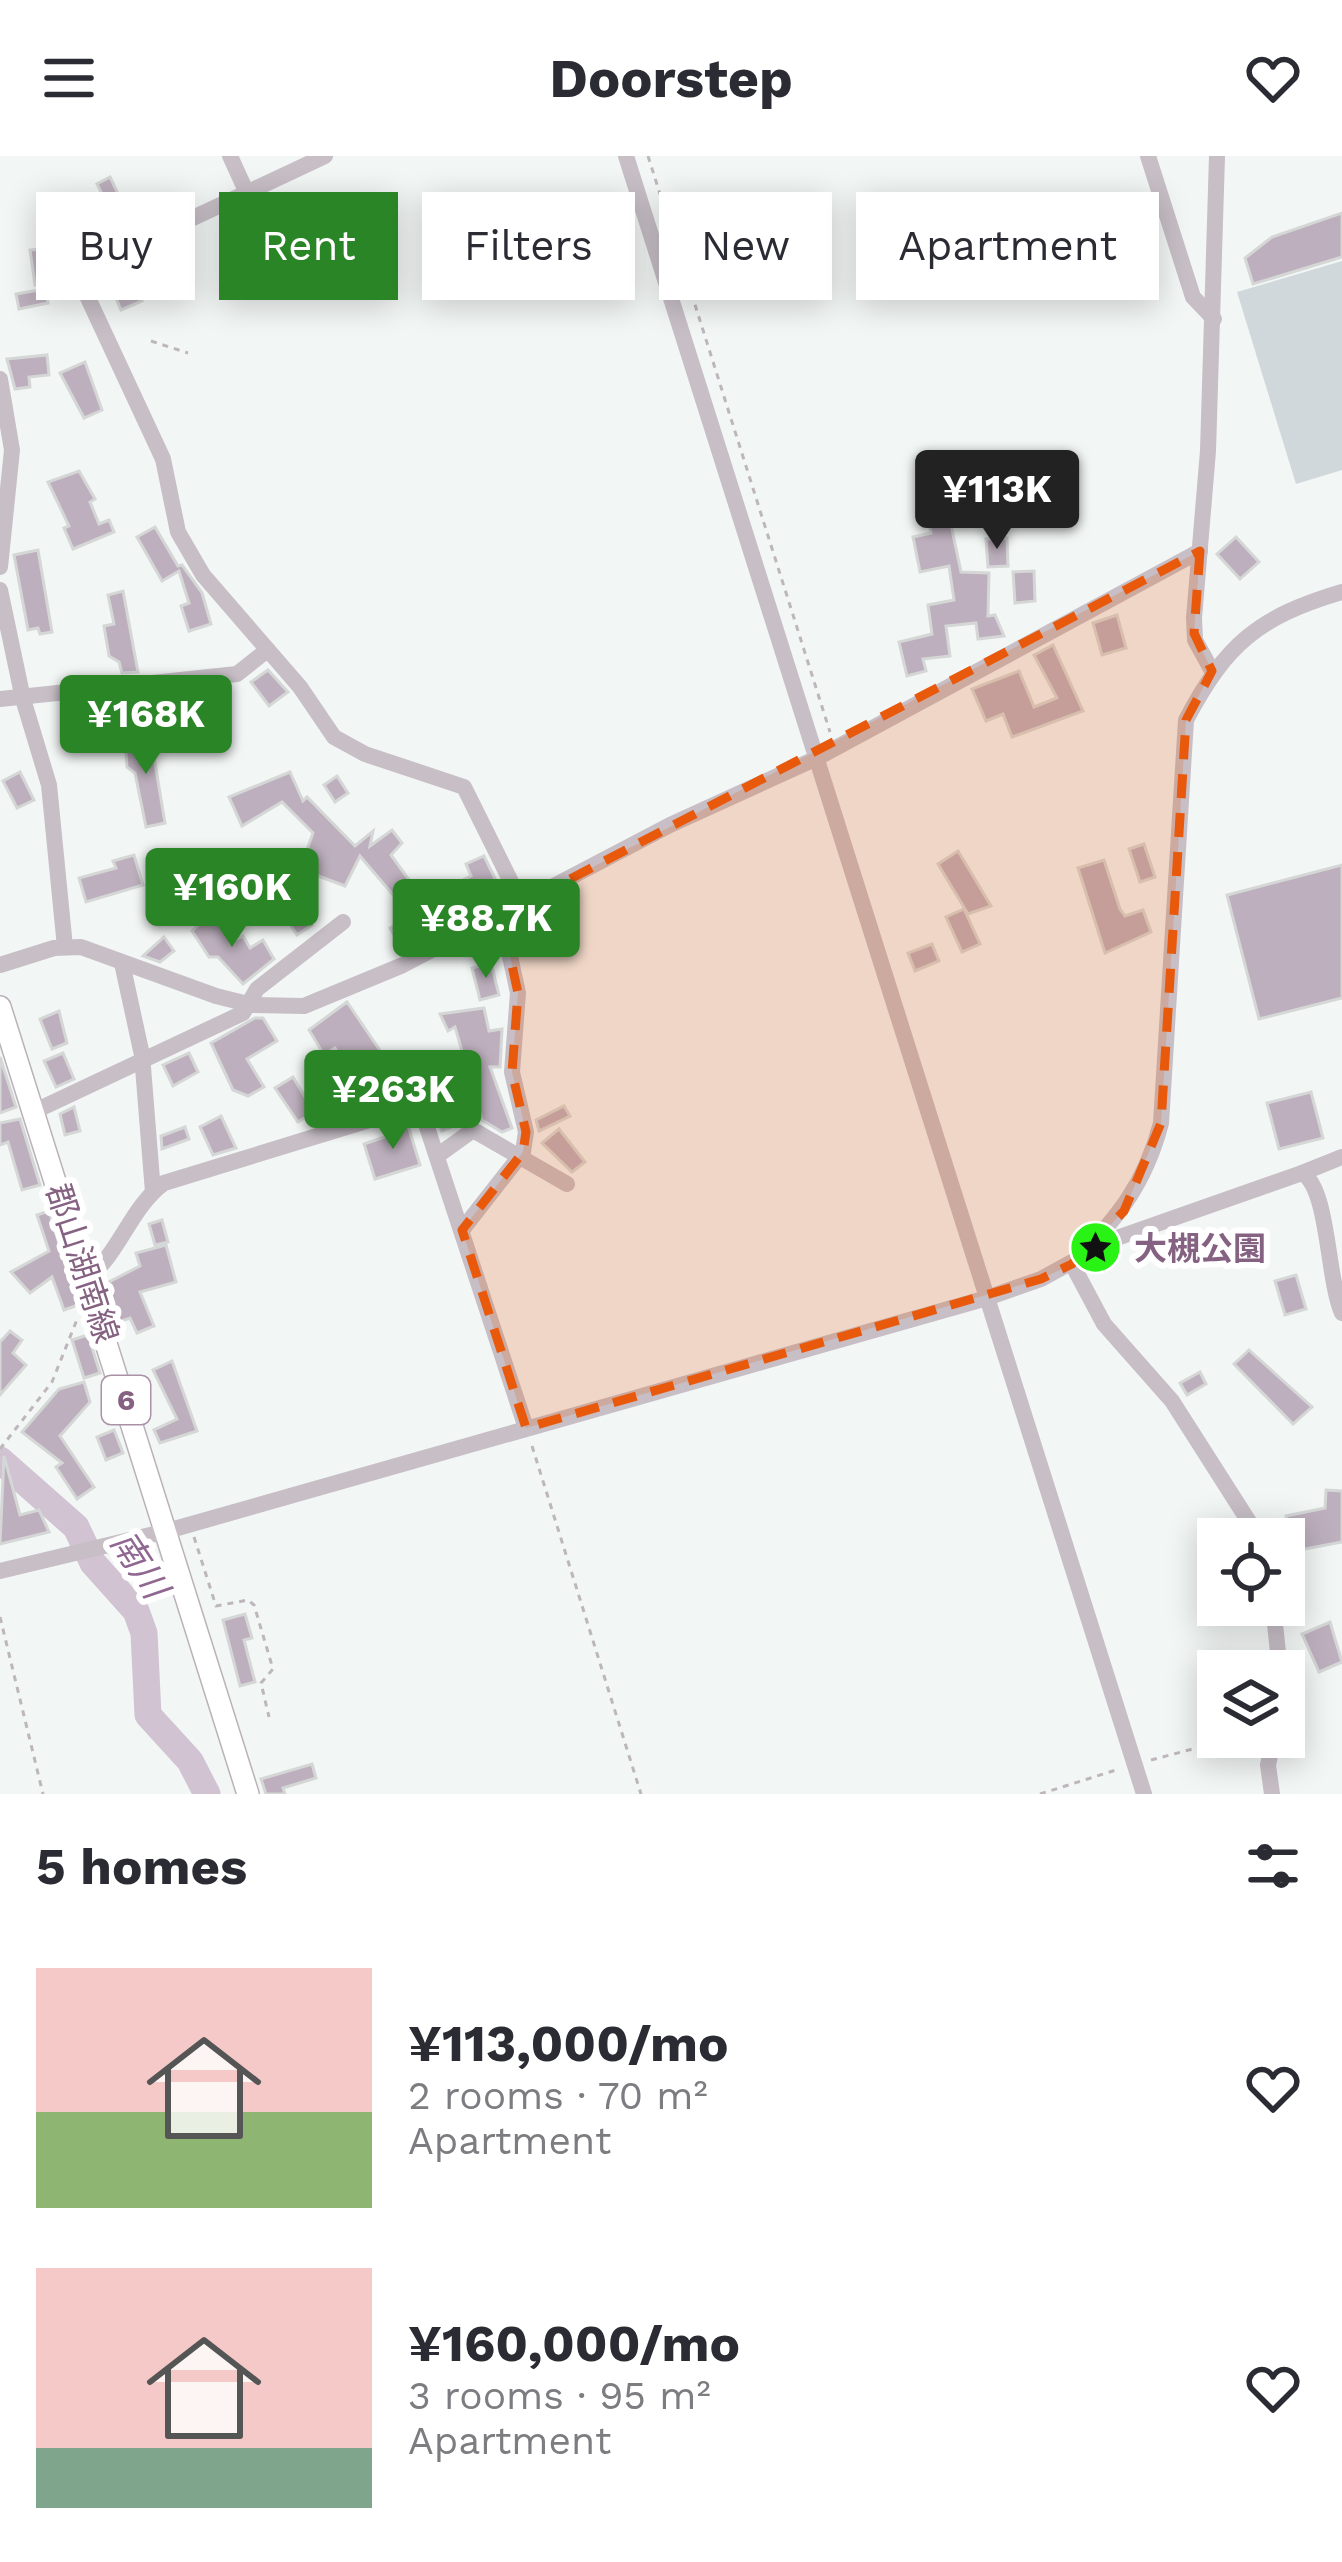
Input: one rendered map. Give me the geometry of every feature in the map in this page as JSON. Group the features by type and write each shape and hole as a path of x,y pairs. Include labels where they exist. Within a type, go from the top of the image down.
{"main road":[{"name":"郡山湖南線","path":"0,1007 248,1794"}],"street":[{"path":"230,156 246,191"},
{"path":"325,156 84,269 82,285 164,459 178,532 203,574 299,687 325,729 346,746 464,787 522,904"},
{"path":"626,156 1144,1794"},
{"path":"1148,156 1193,297 1214,319"},
{"path":"1212,671 1194,633 1214,319 1217,156"},
{"path":"0,379 11,464 0,567"},
{"path":"0,965 64,947 96,951 251,1005 304,1006 403,965 670,825 818,758 1200,551"},
{"path":"0,590 22,699 49,785 64,947"},
{"path":"1072,1264 1124,1211 1149,1169 1161,1123 1186,721 1212,671 1274,616 1342,592"},
{"path":"0,699 237,674 266,651"},
{"path":"462,1230 519,1158 526,1124 512,1072 518,993 501,915"},
{"path":"34,1111 251,1005 257,989 344,922"},
{"path":"122,963 142,1061 153,1192"},
{"path":"91,1288 153,1192 164,1183 410,1105 424,1114 526,1428"},
{"path":"437,1156 472,1130 567,1184"},
{"path":"0,1571 167,1531 987,1298 1072,1264 1114,1239 1342,1157"},
{"path":"1303,1173 1318,1188 1332,1291 1342,1313"},
{"path":"1072,1264 1104,1324 1172,1401 1247,1518"},
{"path":"1270,1758 1272,1794"}],"path":[{"path":"648,156 835,748"},
{"path":"151,341 188,353"},
{"path":"0,1449 52,1382 70,1329 91,1288"},
{"path":"526,1428 641,1794"},
{"path":"190,1524 216,1606 248,1600 254,1605 274,1669 261,1683 269,1718"},
{"path":"0,1617 43,1794"}],"highlighted area":[{"path":"1200,551 1194,633 1212,671 1186,720 1161,1123 1124,1211 1072,1264 1041,1279 526,1428 462,1230 523,1152 526,1132 512,1072 518,993 501,915"}],"shaded area":[{"path":"1342,261 1342,470 1296,484 1237,292"}],"building":[{"path":"110,177 117,192 101,192 97,184"},
{"path":"1342,213 1342,257 1253,284 1245,258 1272,237"},
{"path":"36,249 35,285 30,250"},
{"path":"36,291 36,300 48,303 19,309 16,294"},
{"path":"117,300 142,300 142,301 121,310"},
{"path":"47,355 49,375 29,377 30,387 15,389 7,359"},
{"path":"85,362 102,410 84,418 60,373"},
{"path":"79,471 95,499 90,502 99,524 109,520 114,532 73,549 64,528 69,526 48,482"},
{"path":"950,520 961,572 989,573 988,616 995,615 1004,636 978,639 976,623 946,626 950,656 923,659 926,671 907,676 899,642 932,634 928,605 954,600 949,566 920,572 913,537 931,533 929,524"},
{"path":"155,527 178,566 182,565 202,593 211,624 189,631 181,606 189,603 179,571 162,581 137,537"},
{"path":"1236,537 1259,562 1240,579 1217,554"},
{"path":"1007,538 1008,566 988,567 986,539"},
{"path":"38,550 52,632 40,634 38,628 28,630 14,555"},
{"path":"1034,571 1035,601 1015,603 1013,572"},
{"path":"123,591 138,672 122,673 119,662 109,656 104,626 114,624 108,595"},
{"path":"1117,615 1126,648 1102,655 1093,623"},
{"path":"1053,645 1083,711 1012,737 1003,714 986,721 972,689 1019,671 1034,707 1057,698 1034,655"},
{"path":"268,670 288,692 269,706 251,682"},
{"path":"190,723 192,735 165,741 162,730"},
{"path":"150,733 165,823 146,827 135,773 127,767 125,739"},
{"path":"20,772 34,800 17,808 3,781"},
{"path":"290,772 303,801 307,797 355,846 373,831 370,846 392,830 402,843 391,855 417,891 421,888 428,897 471,876 466,864 484,856 504,897 403,951 390,928 411,916 360,856 345,886 300,869 313,833 282,802 242,826 229,797"},
{"path":"337,776 348,793 335,802 324,785"},
{"path":"1144,844 1155,877 1140,882 1129,849"},
{"path":"958,851 991,906 968,914 938,864"},
{"path":"134,855 143,885 86,902 79,878 116,868 113,861"},
{"path":"1104,860 1120,909 1125,916 1143,910 1151,932 1105,953 1078,868"},
{"path":"1342,865 1342,998 1259,1019 1227,895"},
{"path":"214,873 226,895 214,902 203,879"},
{"path":"964,909 980,944 962,952 946,917"},
{"path":"303,911 312,925 297,935 288,921"},
{"path":"212,913 231,942 243,936 250,948 263,940 274,959 243,984 218,957 209,957 192,931"},
{"path":"164,937 174,951 160,962 143,956"},
{"path":"932,944 939,961 915,971 908,953"},
{"path":"491,963 499,995 480,1000 472,968"},
{"path":"347,1002 383,1055 378,1059 398,1098 376,1105 362,1066 350,1073 335,1048 324,1055 309,1030"},
{"path":"484,1008 489,1031 502,1029 500,1067 490,1067 512,1128 502,1132 482,1120 455,1027 448,1031 440,1014"},
{"path":"59,1011 67,1043 52,1049 40,1019"},
{"path":"263,1018 277,1041 247,1059 264,1087 248,1096 233,1090 211,1043"},
{"path":"63,1053 74,1079 56,1087 44,1061"},
{"path":"189,1053 198,1072 173,1086 163,1065"},
{"path":"0,1057 16,1107 0,1113"},
{"path":"293,1077 314,1112 298,1122 275,1088"},
{"path":"1311,1092 1323,1138 1279,1149 1267,1103"},
{"path":"451,1096 463,1122 442,1131 431,1105"},
{"path":"564,1106 570,1116 539,1131 536,1120"},
{"path":"74,1107 80,1131 65,1135 60,1114"},
{"path":"221,1116 236,1148 213,1155 200,1127"},
{"path":"20,1119 40,1185 22,1190 8,1142 0,1145 0,1123"},
{"path":"407,1122 420,1165 375,1179 364,1144 393,1134 390,1127"},
{"path":"185,1127 189,1139 162,1149 161,1136"},
{"path":"559,1129 585,1162 572,1172 542,1143"},
{"path":"49,1211 78,1305 64,1310 52,1277 30,1293 11,1272 49,1251 37,1215"},
{"path":"162,1220 168,1242 155,1245 149,1224"},
{"path":"166,1245 176,1282 140,1292 154,1326 137,1333 130,1318 116,1323 103,1285 140,1266 136,1253"},
{"path":"1296,1275 1306,1309 1285,1315 1275,1281"},
{"path":"10,1331 22,1340 13,1353 26,1365 0,1395 0,1342"},
{"path":"88,1335 100,1373 84,1378 72,1340"},
{"path":"1249,1350 1312,1407 1293,1424 1234,1364"},
{"path":"172,1361 197,1431 160,1443 154,1430 177,1419 153,1370"},
{"path":"1200,1372 1206,1384 1187,1395 1180,1383"},
{"path":"84,1382 90,1402 60,1436 94,1487 77,1499 56,1467 62,1463 22,1432 59,1389"},
{"path":"114,1430 123,1453 106,1460 97,1437"},
{"path":"4,1456 20,1515 39,1510 49,1532 0,1544"},
{"path":"1326,1490 1342,1491 1342,1542 1305,1549 1305,1518 1286,1516 1325,1508"},
{"path":"245,1614 252,1638 244,1640 255,1682 240,1686 223,1620"},
{"path":"1330,1622 1342,1662 1319,1672 1302,1634"},
{"path":"312,1764 316,1778 283,1788 285,1794 266,1794 261,1779"}],"waterway":[{"name":"南川","path":"0,1460 76,1527 93,1563 136,1611 144,1633 148,1715 190,1761 207,1794"}],"place":[{"name":"大槻公園","path":"1095,1248"}]}
